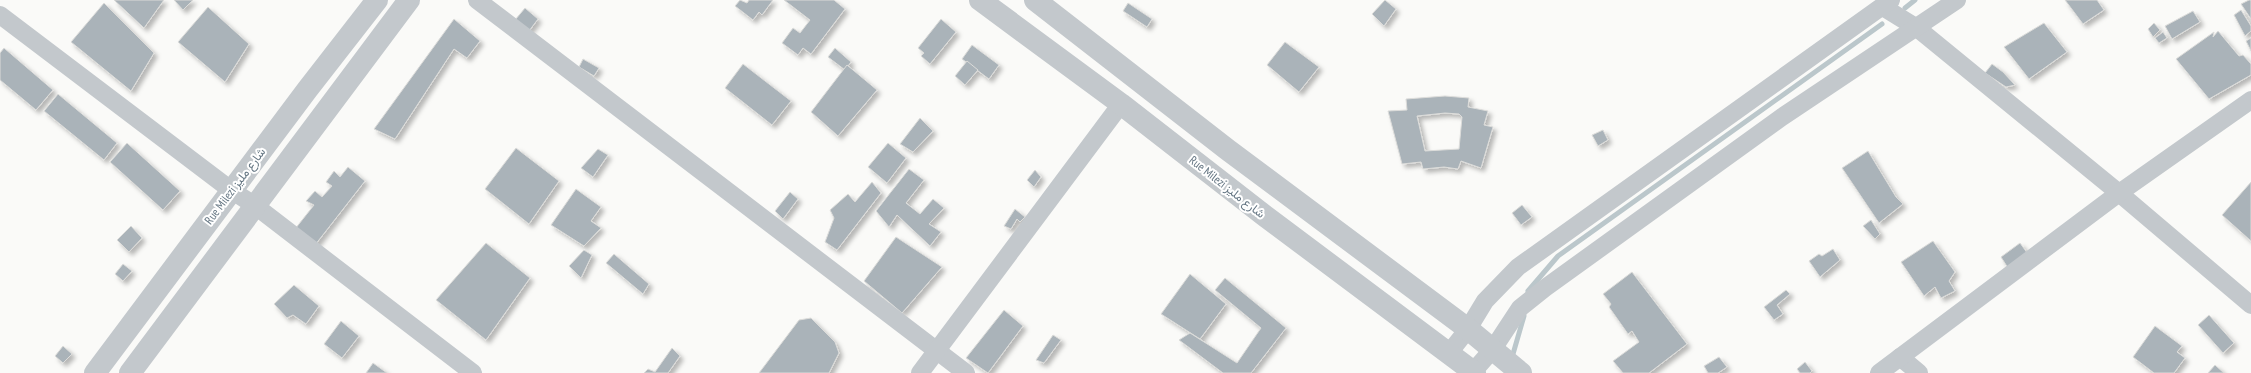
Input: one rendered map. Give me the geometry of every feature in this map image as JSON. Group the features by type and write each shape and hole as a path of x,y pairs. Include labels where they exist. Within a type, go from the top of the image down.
{"street":[{"name":"Rue Milezi شارع مليز","path":"95,373 231,190 377,0"},
{"path":"130,373 254,205 409,0"},
{"path":"477,0 938,350 966,373"},
{"name":"Rue Milezi شارع مليز","path":"980,0 1121,104 1264,216 1449,353 1473,373"},
{"path":"1035,0 1228,150 1468,328 1521,373"},
{"path":"1473,373 1493,349 1520,308 1545,288 1776,122 1957,0"},
{"path":"1449,353 1468,328 1485,301 1518,267 1887,3 2119,193 2251,305"},
{"path":"0,15 231,190 254,205 473,373"},
{"path":"1879,373 2119,193 2251,100"},
{"path":"920,373 1121,104"},
{"path":"1900,358 1919,373"}],"building":[{"path":"114,0 164,0 144,28"},
{"path":"174,0 193,0 183,10"},
{"path":"740,0 747,3 749,0 773,0 762,15 759,12 753,20 735,6"},
{"path":"784,0 834,0 845,9 811,54 803,48 798,55 782,43 793,28 800,33 810,20"},
{"path":"1385,0 1396,9 1384,26 1372,14"},
{"path":"2065,0 2097,0 2104,10 2083,24"},
{"path":"2251,0 2251,19 2241,4"},
{"path":"104,3 154,53 131,91 71,42"},
{"path":"1128,3 1152,19 1147,27 1123,11"},
{"path":"208,7 249,44 225,82 178,42"},
{"path":"525,8 538,19 529,31 515,20"},
{"path":"2241,10 2251,26 2251,31 2245,36 2234,15"},
{"path":"2193,11 2200,22 2172,39 2165,26"},
{"path":"454,19 480,41 467,58 454,49 395,139 374,129"},
{"path":"941,19 956,32 930,64 921,56 924,53 918,48"},
{"path":"2044,23 2067,52 2029,79 2004,47"},
{"path":"2154,23 2160,30 2153,37 2148,29"},
{"path":"2218,31 2239,56 2243,55 2251,64 2251,75 2209,99 2176,59 2214,32 2213,37"},
{"path":"2163,32 2167,38 2159,43 2155,38"},
{"path":"2251,38 2251,51 2246,41"},
{"path":"1285,42 1319,67 1299,92 1267,65"},
{"path":"972,45 999,65 989,79 962,59"},
{"path":"4,48 53,90 36,110 0,80 0,53"},
{"path":"835,48 851,62 845,70 828,57"},
{"path":"583,59 599,68 594,76 579,67"},
{"path":"967,61 978,70 965,85 955,76"},
{"path":"743,64 791,101 772,125 725,88"},
{"path":"1992,64 2003,72 2015,85 2006,87 1985,73"},
{"path":"847,65 877,90 838,136 811,112"},
{"path":"58,94 117,143 104,160 44,111"},
{"path":"1445,96 1469,98 1468,107 1488,111 1484,125 1493,127 1481,168 1461,161 1458,169 1444,167 1423,169 1421,162 1402,164 1388,111 1407,110 1406,99","holes":["1445,113 1459,114 1462,117 1459,149 1425,151 1417,116"]},
{"path":"920,118 933,131 913,152 900,144"},
{"path":"1603,130 1608,140 1598,146 1592,135"},
{"path":"127,143 180,191 163,210 110,162"},
{"path":"888,143 906,158 887,183 868,167"},
{"path":"516,148 559,181 529,224 485,189"},
{"path":"598,149 608,155 593,177 581,168"},
{"path":"1868,151 1896,197 1903,204 1879,223 1842,168"},
{"path":"348,167 365,181 315,245 295,229 314,205 306,201 315,191 322,197 332,186 326,182 334,171 340,177"},
{"path":"909,169 924,180 906,203 920,214 933,199 944,208 929,224 941,232 930,246 897,215 889,227 876,211"},
{"path":"1035,170 1041,177 1034,187 1027,180"},
{"path":"872,182 881,193 837,250 825,242 834,218 830,210 848,194 855,202"},
{"path":"2251,182 2251,241 2222,215"},
{"path":"576,189 601,207 591,221 601,228 584,246 551,225"},
{"path":"790,192 798,199 783,219 775,211"},
{"path":"1522,205 1532,217 1521,225 1512,213"},
{"path":"1015,209 1025,217 1020,222 1017,219 1011,229 1004,226"},
{"path":"1871,220 1880,234 1875,239 1863,226"},
{"path":"131,226 142,238 129,252 117,240"},
{"path":"896,237 942,267 902,313 864,281"},
{"path":"1933,241 1955,272 1949,281 1955,291 1941,298 1935,287 1924,296 1901,262"},
{"path":"486,243 530,278 486,340 436,300"},
{"path":"2020,243 2028,254 2008,268 2001,257"},
{"path":"1833,249 1840,260 1820,277 1809,261 1819,254 1822,256"},
{"path":"584,250 592,255 581,278 569,266"},
{"path":"614,254 649,284 643,294 606,263"},
{"path":"123,264 132,271 123,281 115,274"},
{"path":"1632,272 1687,344 1649,373 1623,373 1613,361 1639,342 1632,331 1628,334 1609,307 1611,304 1603,294"},
{"path":"1190,274 1226,304 1200,339 1161,314"},
{"path":"1225,278 1286,328 1251,373 1223,373 1179,340 1190,333 1237,363 1261,328 1215,290"},
{"path":"294,285 319,306 306,324 293,315 287,318 274,304"},
{"path":"1786,290 1790,294 1777,305 1783,314 1774,320 1764,307"},
{"path":"1004,310 1023,326 988,373 966,358"},
{"path":"2209,315 2234,343 2223,353 2198,325"},
{"path":"811,318 835,342 839,353 829,373 759,373 799,320"},
{"path":"341,321 359,336 342,358 324,344"},
{"path":"2155,326 2182,346 2177,352 2185,358 2174,373 2154,373 2133,357"},
{"path":"1053,335 1061,340 1044,363 1036,360"},
{"path":"63,346 72,354 63,363 55,356"},
{"path":"672,348 680,356 668,373 644,373 648,369 655,372"},
{"path":"1719,357 1727,367 1718,373 1708,373 1704,366"},
{"path":"1805,362 1812,371 1810,373 1800,373 1797,369"},
{"path":"373,363 387,373 366,373"},
{"path":"2215,365 2224,373 2208,373"}],"waterway":[{"path":"1905,8 1915,0"},
{"path":"1528,291 1558,256 1882,24"},
{"path":"1513,354 1524,316"}]}
